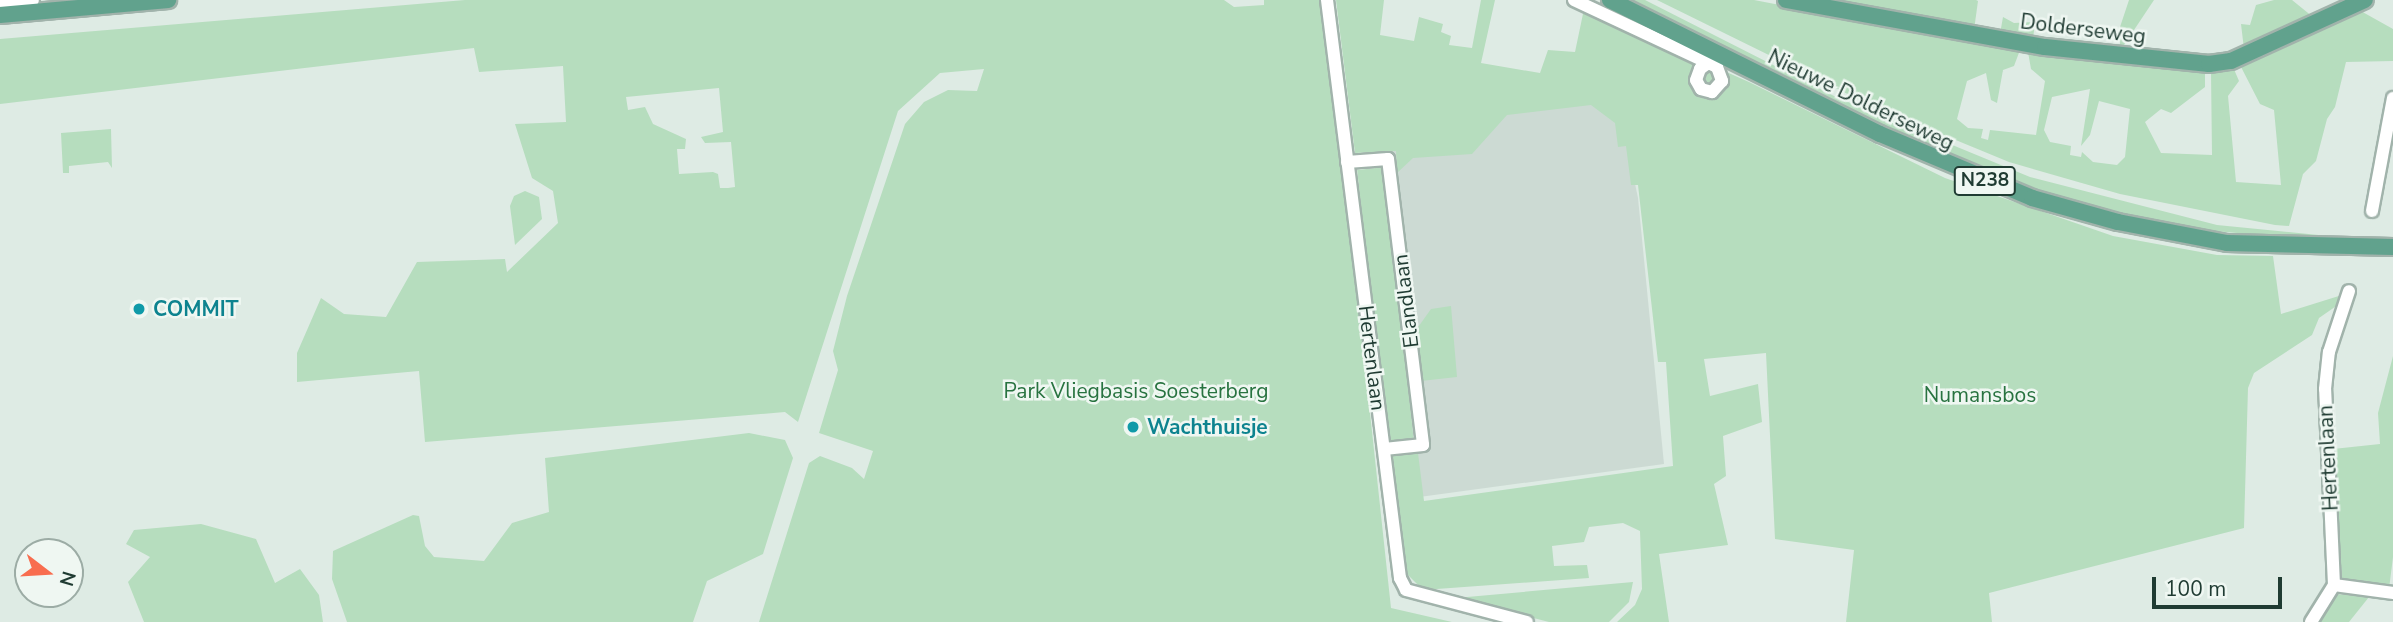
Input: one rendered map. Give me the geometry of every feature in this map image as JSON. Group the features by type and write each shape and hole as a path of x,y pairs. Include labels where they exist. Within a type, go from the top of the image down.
{"main road":[{"path":"0,15 168,0"},
{"name":"Nieuwe Dolderseweg","path":"1610,0 1880,134 2032,198 2118,222 2227,243 2393,247"},
{"name":"Dolderseweg","path":"1786,0 2045,47 2209,65 2231,61 2365,0"}],"street":[{"path":"0,3 33,0"},
{"name":"Hertenlaan","path":"1328,0 1400,578 1406,590 1527,622"},
{"path":"1574,0 1707,64"},
{"path":"2372,211 2393,98"},
{"name":"Elandlaan","path":"1347,162 1388,159 1423,444 1384,449"},
{"name":"Hertenlaan","path":"2334,585 2325,389 2329,352 2349,291"},
{"path":"2311,622 2334,585 2393,593"}],"shaded area":[{"path":"1592,103 1622,122 1638,198 1664,464 1412,498 1376,130"}],"green space":[{"name":"Park Vliegbasis Soesterberg","path":"465,0 1224,0 1234,7 1264,5 1264,0 1322,0 1330,41 1391,608 1452,622 759,622 809,463 820,456 852,468 864,479 873,451 819,433 838,370 833,351 847,296 905,124 924,102 948,90 977,91 984,69 940,73 898,111 798,422 785,412 425,442 419,371 297,382 297,353 321,298 344,314 386,317 417,262 505,259 507,272 558,223 553,191 532,178 515,124 566,122 563,66 479,72 474,48 0,104 0,39","holes":["719,88 723,132 701,137 705,143 731,142 735,187 720,188 718,174 713,172 679,174 677,149 685,149 686,139 653,124 645,107 628,110 626,97"]},
{"name":"Numansbos","path":"1336,0 1384,0 1380,35 1414,41 1419,17 1443,24 1441,32 1451,36 1449,45 1472,48 1481,0 1495,0 1481,63 1540,73 1548,50 1575,52 1584,9 1749,82 1945,178 2113,236 2217,255 2273,256 2281,314 2342,295 2342,302 2319,318 2312,335 2254,373 2248,388 2244,528 1989,593 1992,622 1846,622 1854,550 1775,539 1766,353 1704,359 1710,396 1758,384 1762,422 1723,436 1726,476 1714,484 1728,545 1659,554 1669,622 1617,622 1635,605 1642,589 1640,531 1623,523 1589,527 1584,542 1552,546 1554,566 1587,565 1589,578 1423,590 1406,573 1391,455 1418,453 1424,501 1673,466 1666,362 1658,362 1638,185 1631,185 1626,146 1618,147 1615,123 1591,105 1507,115 1472,154 1413,158 1397,173 1396,151 1355,153"},
{"path":"1621,0 1645,0 1836,97 2030,177 2217,225 2349,238 2349,243 2192,229 2095,210 1978,173"},
{"path":"1657,0 1754,0 2020,50 2014,66 2003,70 1997,103 1991,100 1986,73 1967,81 1957,119 1968,128 1983,129 1981,138 1988,140 1990,130 2036,135 2045,81 2031,69 2028,52 2205,73 2205,87 2171,113 2161,109 2145,122 2161,153 2212,155 2211,72 2233,67 2239,81 2228,96 2236,182 2281,185 2274,110 2260,104 2240,65 2359,10 2393,29 2393,61 2346,62 2335,107 2327,119 2316,161 2303,174 2289,226 2120,194 2009,162 1866,103","holes":["2090,89 2081,146 2090,135 2099,101 2130,109 2125,157 2117,165 2093,162 2082,152 2081,157 2070,155 2071,146 2050,142 2044,130 2052,97"]},
{"path":"1805,0 1976,0 1978,1 1974,30"},
{"path":"2129,0 2154,0 2120,51 2120,27"},
{"path":"2274,0 2292,0 2313,17 2244,49 2241,24 2250,25 2256,5"},
{"path":"2003,17 2014,23 2035,22 2033,39 2000,34"},
{"path":"111,129 112,168 108,162 69,166 69,173 63,173 61,133"},
{"path":"1385,167 1414,440 1386,443 1357,170"},
{"path":"525,191 539,197 542,219 515,245 510,206 514,196"},
{"path":"1451,306 1457,377 1421,381 1416,330 1431,309"},
{"path":"2393,356 2393,557 2389,589 2342,580 2333,449 2380,444 2378,413"},
{"path":"749,433 785,440 793,458 763,554 707,581 693,622 347,622 332,579 333,551 413,515 419,516 425,546 434,557 484,561 512,523 549,512 545,458"},
{"path":"201,524 256,539 275,583 300,569 319,595 323,622 144,622 128,582 150,557 126,544 134,530"},
{"path":"1633,582 1629,602 1609,622 1549,622 1456,598"},
{"path":"2336,594 2369,597 2349,622 2317,622"}],"place":[{"name":"COMMIT","path":"139,309"},
{"name":"Wachthuisje","path":"1133,427"}]}
